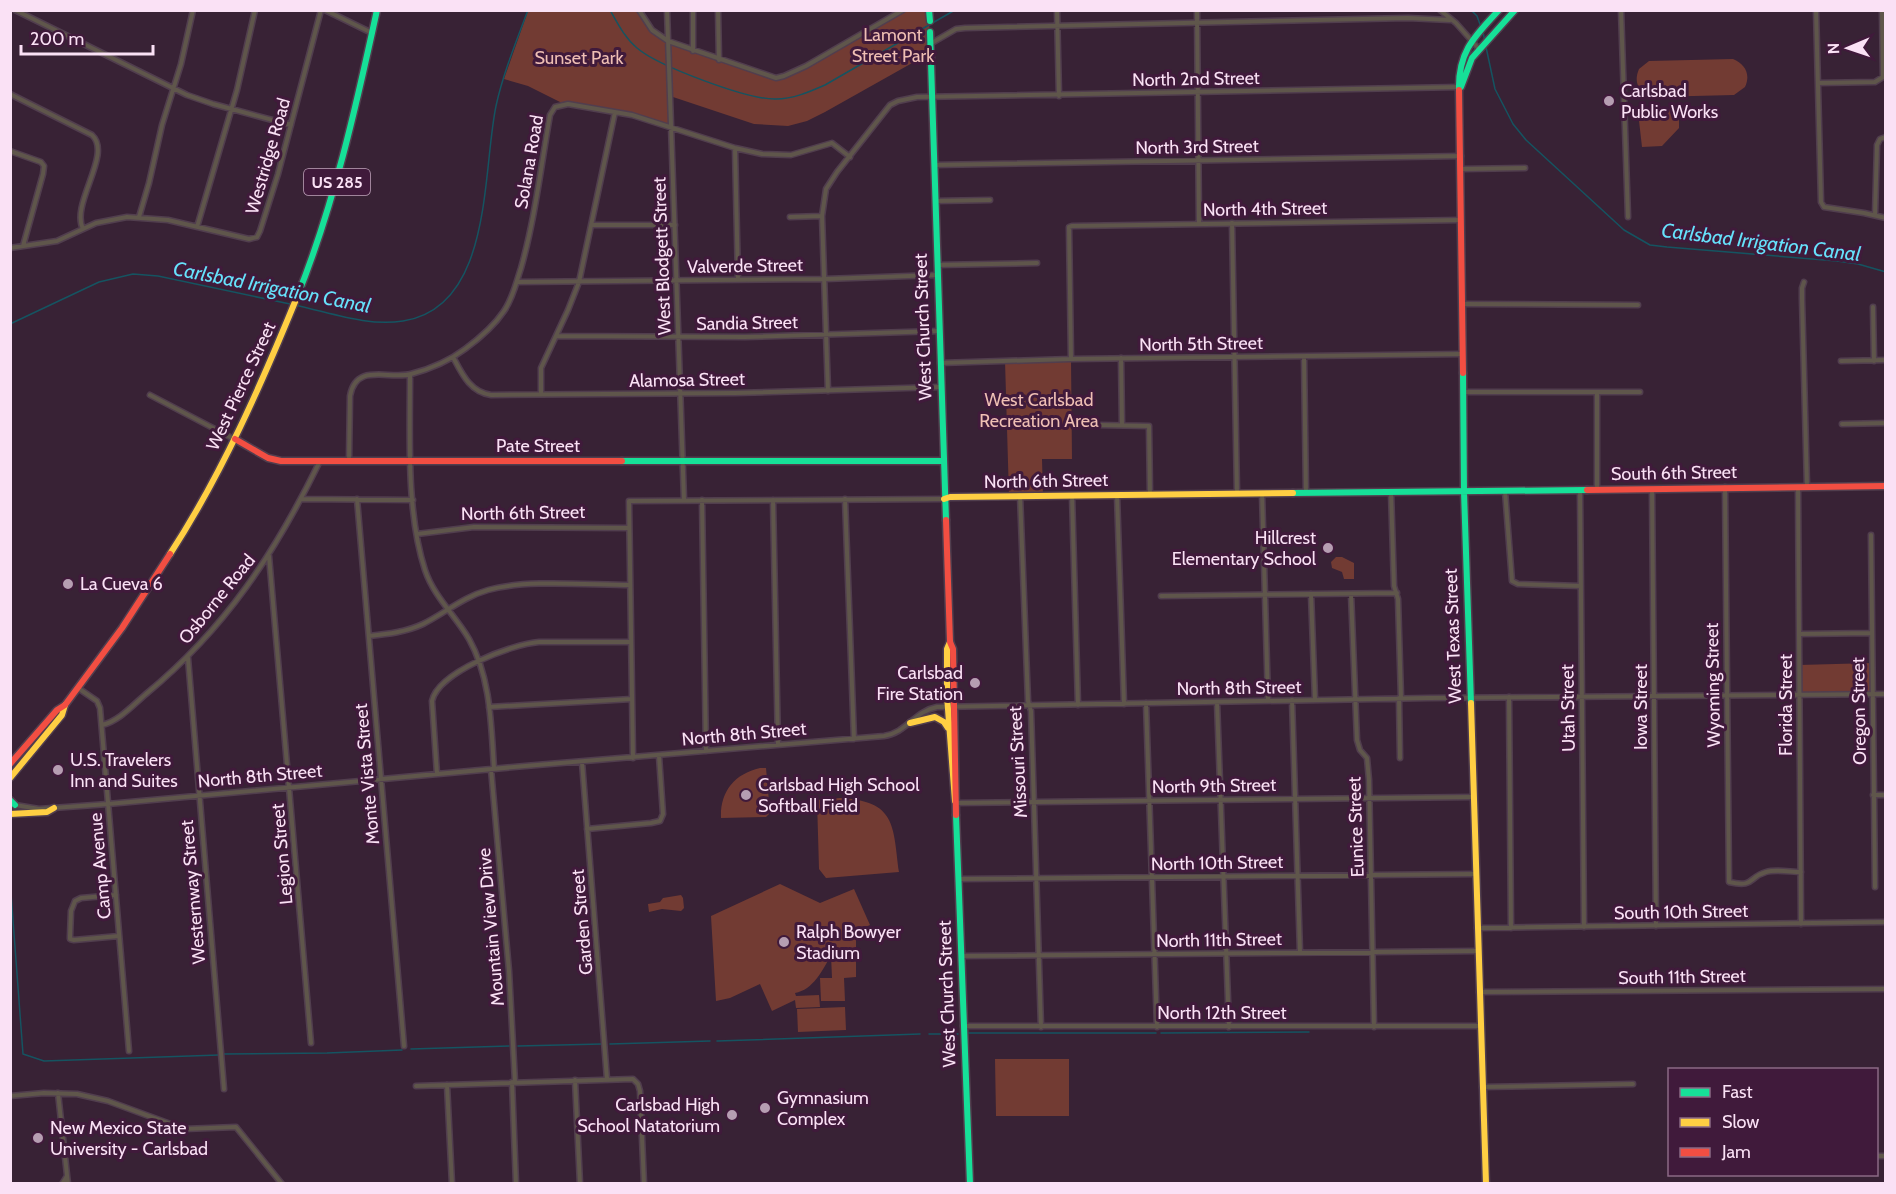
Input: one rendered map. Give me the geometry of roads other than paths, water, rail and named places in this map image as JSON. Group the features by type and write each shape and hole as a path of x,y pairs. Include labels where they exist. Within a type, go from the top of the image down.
{"main road":[{"name":"West Pierce Street","path":"10,764 57,710 65,705 123,627 169,556 235,439 291,313 319,239 347,147 377,10"},
{"name":"West Church Street","path":"929,10 930,21"},
{"name":"West Texas Street","path":"1486,1184 1464,492 1461,66 1472,37 1499,10"},
{"name":"West Texas Street","path":"1461,87 1469,61 1515,10"},
{"name":"West Church Street","path":"930,32 942,461 950,642 947,649 956,803 970,1184"},
{"name":"Pate Street","path":"235,439 268,458 280,460 942,461"},
{"name":"South 6th Street","path":"1464,492 1886,486"},
{"name":"North 6th Street","path":"944,499 1020,495 1464,492"},
{"name":"West Pierce Street","path":"10,778 62,715 65,705"},
{"name":"West Church Street","path":"951,706 953,794 956,803"},
{"path":"910,723 928,717 938,718 950,731"},
{"path":"10,814 47,812 54,808"}],"street":[{"path":"15,10 173,89 202,101 291,125"},
{"path":"139,217 193,10"},
{"path":"197,227 231,109 255,10"},
{"path":"323,10 373,33"},
{"name":"Westridge Road","path":"10,248 57,241 109,220 139,217 168,220 249,238 257,237 269,205 323,10"},
{"path":"639,10 652,30 668,40 771,78 784,76 814,62 903,10"},
{"name":"West Blodgett Street","path":"667,10 684,500"},
{"path":"693,10 693,51"},
{"path":"718,10 719,60"},
{"path":"1057,10 1059,96"},
{"path":"1197,10 1199,224"},
{"path":"1440,10 1472,37 1479,49"},
{"path":"1621,10 1628,217"},
{"path":"1816,10 1821,192 1824,207 1886,218"},
{"path":"1818,83 1875,82 1883,77 1882,10"},
{"path":"930,44 959,28 1408,18 1450,20"},
{"name":"West Church Street","path":"930,21 930,32"},
{"name":"North 2nd Street","path":"931,98 1461,87"},
{"path":"10,94 97,139 98,151 81,212 80,223 83,229"},
{"path":"828,391 822,216 826,189 890,105 901,100 931,98"},
{"name":"Solana Road","path":"349,460 350,396 354,384 363,376 410,375 453,357 480,337 497,320 508,304 517,282 531,229 551,111 564,104 615,112 762,154 782,156 801,153 832,143 850,157"},
{"path":"541,394 541,368 579,282 615,112"},
{"path":"1875,215 1876,148 1883,138"},
{"path":"735,148 738,279"},
{"path":"10,151 40,162 44,166 23,246"},
{"name":"North 3rd Street","path":"933,165 1461,156"},
{"path":"1462,169 1525,168"},
{"path":"934,201 990,200"},
{"path":"790,217 822,216"},
{"name":"North 4th Street","path":"1071,358 1069,227 1462,220"},
{"path":"1232,223 1237,493"},
{"path":"592,225 675,225"},
{"path":"936,266 1036,263"},
{"name":"Valverde Street","path":"517,282 825,279 937,275"},
{"path":"1804,282 1802,288 1807,486"},
{"path":"1462,304 1638,304"},
{"path":"1874,307 1874,361"},
{"name":"Sandia Street","path":"556,336 679,338 827,336 939,331"},
{"name":"North 5th Street","path":"940,363 1071,358 1462,354"},
{"name":"Alamosa Street","path":"453,357 466,381 480,392 491,395 681,394 940,387"},
{"path":"1304,357 1306,493"},
{"path":"1121,358 1122,425"},
{"path":"1841,361 1886,360"},
{"path":"301,499 413,500 410,375"},
{"path":"1463,392 1640,392"},
{"path":"1597,392 1597,489"},
{"name":"Pate Street","path":"150,395 235,439"},
{"path":"1842,424 1886,423"},
{"path":"1099,425 1147,425 1150,427 1150,495"},
{"name":"Osborne Road","path":"102,725 115,720 188,658 233,606 269,556 320,461"},
{"name":"Florida Street","path":"1798,486 1802,924"},
{"name":"Wyoming Street","path":"1725,487 1729,882 1748,884 1765,872 1801,872"},
{"name":"Iowa Street","path":"1652,488 1656,926"},
{"name":"Utah Street","path":"1580,490 1584,927"},
{"path":"1505,491 1511,579 1518,584 1581,586"},
{"path":"1391,492 1394,586 1397,593 1400,758"},
{"path":"1262,493 1268,700"},
{"name":"Missouri Street","path":"1020,495 1034,802 1041,1028"},
{"path":"1072,495 1078,705"},
{"path":"1117,495 1124,704"},
{"name":"Monte Vista Street","path":"357,499 404,1046"},
{"path":"845,499 854,738"},
{"name":"North 6th Street","path":"417,534 474,527 629,528 629,501 944,499"},
{"name":"Mountain View Drive","path":"413,500 417,534 427,575 466,635 479,662 487,689 509,971 516,1184"},
{"path":"702,500 706,751"},
{"path":"773,500 778,745"},
{"path":"629,528 633,758"},
{"name":"Oregon Street","path":"1871,535 1875,886"},
{"name":"Legion Street","path":"269,556 311,1043"},
{"path":"369,636 407,630 422,624 466,597 498,587 543,584 630,585"},
{"path":"1161,596 1397,593"},
{"path":"1311,594 1315,699"},
{"name":"Eunice Street","path":"1352,594 1357,743 1367,758 1369,797 1374,1027"},
{"path":"1799,634 1872,633"},
{"path":"438,774 432,714 433,696 446,680 506,649 532,642 631,642"},
{"name":"Westernway Street","path":"188,658 225,1089"},
{"name":"Camp Avenue","path":"78,688 98,704 102,725 129,1051"},
{"name":"North 8th Street","path":"12,803 34,809 108,804 854,738 892,734 929,708 951,706 1315,699 1886,694"},
{"path":"1509,697 1511,928"},
{"path":"489,707 632,699"},
{"path":"1292,700 1300,952"},
{"path":"1217,702 1229,1027"},
{"path":"1146,703 1157,1027"},
{"path":"587,829 660,821 663,814 659,756"},
{"name":"Garden Street","path":"582,762 606,1041 607,1079"},
{"path":"1874,795 1886,795"},
{"name":"North 9th Street","path":"956,803 1473,797"},
{"name":"North 10th Street","path":"958,879 1475,874"},
{"path":"116,895 81,898 75,901 71,911 70,939 120,936"},
{"name":"South 10th Street","path":"1477,928 1886,922"},
{"name":"North 11th Street","path":"961,956 1478,951"},
{"name":"South 11th Street","path":"1479,992 1886,989"},
{"name":"North 12th Street","path":"963,1026 1041,1028 1480,1026"},
{"path":"416,1086 630,1078 635,1081 640,1091 644,1184"},
{"path":"575,1080 580,1184"},
{"path":"447,1084 452,1184"},
{"path":"1482,1088 1633,1084"},
{"path":"58,1093 68,1184"},
{"path":"10,1096 58,1093 86,1096 108,1101 184,1129 236,1127 282,1184"},
{"path":"62,1184 67,1175"}],"waterway":[{"name":"Carlsbad Irrigation Canal","path":"294,305 348,318 376,322 403,321 432,310 454,291 468,264 478,233 496,106 506,70 528,10"},
{"name":"Carlsbad Irrigation Canal","path":"610,10 629,40 637,48 664,64 725,88 776,99 807,93 825,85 955,10"},
{"name":"Carlsbad Irrigation Canal","path":"1471,10 1477,16 1481,27"},
{"name":"Carlsbad Irrigation Canal","path":"1483,32 1485,42"},
{"name":"Carlsbad Irrigation Canal","path":"1486,47 1495,89 1513,124 1526,140 1624,230 1650,245 1837,261 1886,272"},
{"name":"Carlsbad Irrigation Canal","path":"10,324 99,282 133,274 158,276 290,304"},
{"path":"10,880 23,1054 44,1061 219,1055"},
{"path":"1161,1033 1309,1032"},
{"path":"968,1033 1156,1033"},
{"path":"717,1041 920,1034"},
{"path":"929,1034 958,1034"},
{"path":"610,1044 710,1041"},
{"path":"518,1046 602,1044"},
{"path":"411,1049 509,1046"},
{"path":"223,1054 402,1050"}],"place":[{"name":"Carlsbad Public Works","path":"1609,101"},
{"name":"Hillcrest Elementary School","path":"1328,548"},
{"name":"La Cueva 6","path":"68,584"},
{"name":"Carlsbad Fire Station","path":"975,683"},
{"name":"U.S. Travelers Inn and Suites","path":"58,770"},
{"name":"Carlsbad High School Softball Field","path":"746,795"},
{"name":"Ralph Bowyer Stadium","path":"784,942"},
{"name":"Gymnasium Complex","path":"765,1108"},
{"name":"Carlsbad High School Natatorium","path":"732,1115"},
{"name":"New Mexico State University - Carlsbad","path":"38,1138"}],"park label":[{"name":"Lamont Street Park","path":"893,45"},
{"name":"Sunset Park","path":"579,58"},
{"name":"West Carlsbad Recreation Area","path":"1039,410"}]}
